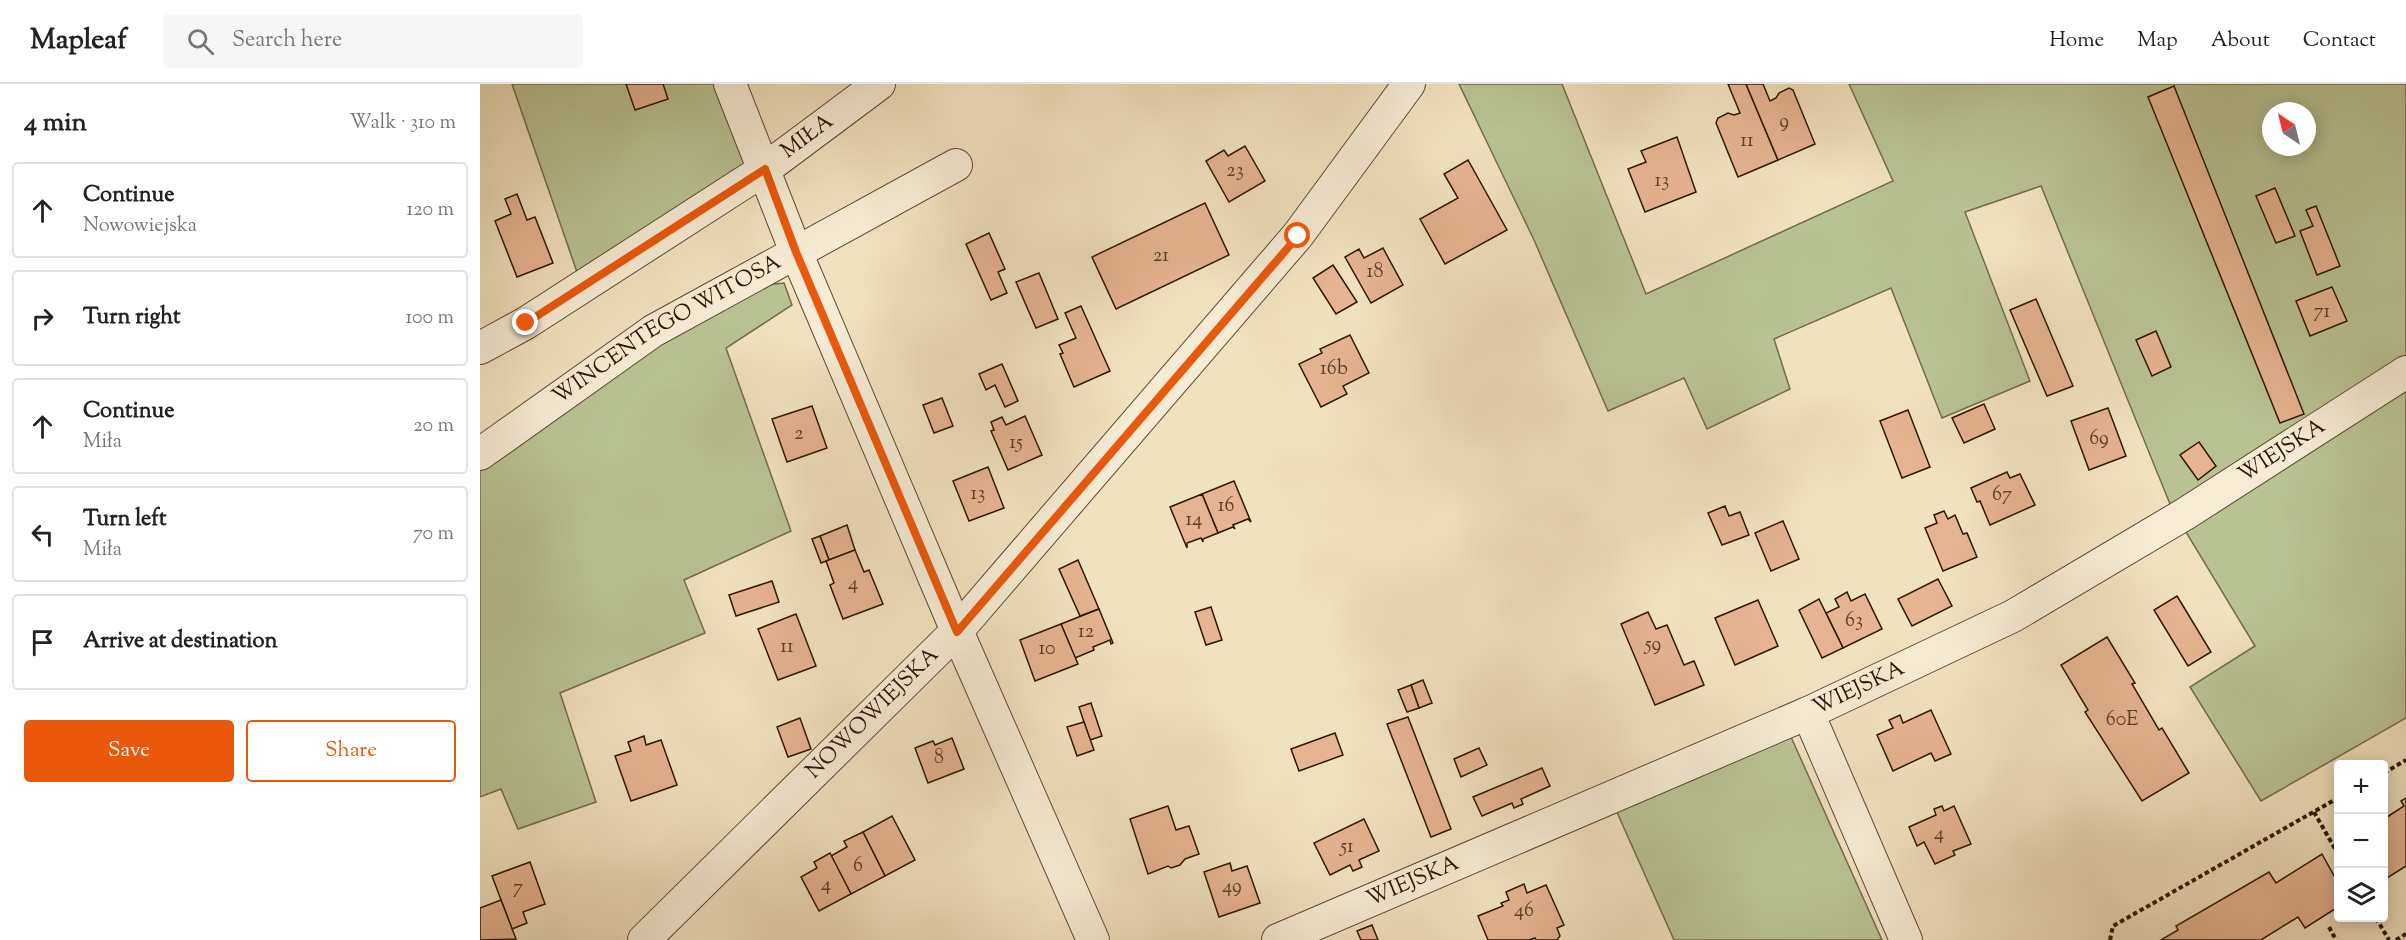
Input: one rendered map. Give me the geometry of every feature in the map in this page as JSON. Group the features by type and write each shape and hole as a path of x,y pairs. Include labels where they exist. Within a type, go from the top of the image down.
{"street":[{"path":"730,84 765,169"},
{"name":"MIŁA","path":"480,348 526,323 765,169 879,84"},
{"name":"NOWOWIEJSKA","path":"644,940 957,632 1298,236 1409,84"},
{"name":"WINCENTEGO WITOSA","path":"480,454 653,331 956,165"},
{"name":"MIŁA","path":"765,169 796,252 957,632 1093,940"},
{"name":"WIEJSKA","path":"1278,940 1808,713 2013,616 2185,514 2406,372"},
{"path":"1808,713 1906,940"}],"path":[{"path":"2388,771 2406,760"},
{"path":"2110,940 2113,926 2334,800"},
{"path":"2314,812 2334,847"},
{"path":"2378,922 2389,940"},
{"path":"2329,927 2336,940"},
{"path":"2396,940 2406,934"}],"green space":[{"path":"512,84 738,84 764,154 578,275"},
{"path":"1459,84 1562,84 1646,294 1893,181 1849,84 2406,84 2406,718 2261,801 2190,687 2255,646 2172,509 2041,186 1965,212 2030,381 1942,418 1891,288 1774,339 1790,389 1707,429 1684,378 1608,411 1534,240"},
{"path":"784,283 792,305 726,348 791,531 684,580 705,633 560,693 596,802 518,829 501,789 480,797 480,467 657,342 758,286"},
{"path":"1787,728 1882,940 1674,940 1616,810"}],"building":[{"path":"626,84 663,84 668,99 635,110"},
{"path":"1728,84 1746,84 1778,160 1738,177 1716,123 1718,118 1728,113 1734,115 1740,113"},
{"path":"1746,84 1763,84 1770,101 1789,88 1793,90 1815,144 1778,160"},
{"path":"2174,86 2304,414 2280,423 2148,97"},
{"path":"1677,137 1696,192 1645,212 1628,169 1646,162 1641,151"},
{"path":"1245,146 1265,181 1229,202 1206,161 1224,150 1228,156"},
{"path":"1468,160 1507,230 1445,264 1420,219 1458,198 1444,174"},
{"path":"2275,188 2295,236 2276,243 2256,196"},
{"path":"517,194 527,220 535,217 553,263 517,277 495,221 511,214 505,199"},
{"path":"1205,203 1229,255 1116,309 1092,257"},
{"path":"2316,206 2340,266 2317,275 2300,231 2313,226 2306,210"},
{"path":"989,233 1005,269 998,272 1007,293 991,300 966,244"},
{"path":"1383,248 1403,285 1371,303 1345,257 1359,249 1364,258"},
{"path":"1333,265 1357,302 1336,314 1313,278"},
{"path":"1039,273 1058,319 1036,328 1016,282"},
{"path":"2332,287 2347,321 2310,336 2296,301"},
{"path":"2036,299 2073,386 2047,396 2010,310"},
{"path":"1081,306 1110,371 1074,387 1060,354 1063,353 1059,345 1076,338 1065,313"},
{"path":"2156,331 2171,367 2152,376 2136,340"},
{"path":"1350,335 1369,373 1343,386 1347,394 1321,407 1299,364 1322,353 1320,349"},
{"path":"1002,364 1018,401 1005,407 995,385 986,390 979,374"},
{"path":"942,398 953,426 934,433 923,405"},
{"path":"1984,404 1995,429 1964,443 1952,418"},
{"path":"812,406 827,448 787,462 772,419"},
{"path":"2108,408 2126,456 2089,470 2071,421"},
{"path":"1908,410 1930,467 1902,478 1880,421"},
{"path":"1025,416 1042,455 1008,470 991,431 994,430 991,422 1002,417 1006,425"},
{"path":"2199,442 2216,466 2198,480 2180,455"},
{"path":"988,467 1004,508 969,521 953,481"},
{"path":"2007,472 2010,478 2020,474 2035,505 1990,525 1980,501 1977,502 1971,488"},
{"path":"1234,481 1251,522 1248,519 1233,525 1235,529 1233,527 1218,533 1202,494"},
{"path":"1202,494 1218,533 1203,539 1203,542 1201,538 1187,543 1187,548 1170,507"},
{"path":"1725,506 1729,516 1740,512 1749,535 1722,545 1708,513"},
{"path":"1944,511 1948,519 1955,515 1963,534 1967,533 1977,557 1943,571 1925,528 1937,523 1934,515"},
{"path":"1783,521 1799,559 1771,571 1755,533"},
{"path":"847,525 855,550 829,560 820,536"},
{"path":"820,536 829,560 821,563 812,539"},
{"path":"855,550 864,572 869,570 883,604 843,619 830,585 834,583 826,561"},
{"path":"1078,560 1099,609 1080,616 1059,569"},
{"path":"1938,579 1952,606 1912,626 1898,599"},
{"path":"772,581 779,602 736,616 729,595"},
{"path":"1847,592 1851,601 1865,594 1882,629 1843,648 1826,613 1839,607 1835,599"},
{"path":"2177,596 2211,652 2188,666 2154,610"},
{"path":"1819,599 1843,648 1822,658 1799,610"},
{"path":"1758,600 1778,646 1735,665 1715,618"},
{"path":"1211,607 1222,640 1206,645 1195,612"},
{"path":"1099,609 1113,643 1111,644 1110,640 1075,658 1061,624"},
{"path":"1648,612 1656,629 1667,625 1684,665 1694,661 1704,685 1655,705 1621,624"},
{"path":"796,614 816,666 778,680 758,629"},
{"path":"1061,624 1078,664 1035,681 1020,640"},
{"path":"2107,637 2135,683 2132,684 2159,730 2162,728 2189,773 2142,801 2085,712 2088,710 2061,665"},
{"path":"1423,680 1432,703 1419,708 1411,685"},
{"path":"1411,685 1419,708 1407,712 1398,690"},
{"path":"1091,703 1102,736 1090,740 1079,707"},
{"path":"1931,710 1951,754 1935,761 1931,753 1893,771 1877,735 1893,728 1889,720 1900,715 1903,723"},
{"path":"1408,717 1451,829 1431,837 1387,724"},
{"path":"800,718 811,749 788,757 777,727"},
{"path":"1084,722 1094,750 1077,756 1067,727"},
{"path":"1335,733 1343,755 1299,771 1291,749"},
{"path":"644,736 646,745 661,740 677,785 631,801 615,756 631,751 628,742"},
{"path":"952,738 964,769 928,783 915,748 933,741 935,745"},
{"path":"1479,748 1487,765 1461,777 1454,759"},
{"path":"1542,768 1550,786 1521,799 1523,804 1514,808 1512,803 1482,816 1473,797"},
{"path":"2406,798 2406,866 2388,877 2388,816 2404,806 2401,801"},
{"path":"1168,806 1176,830 1189,826 1199,854 1185,859 1180,865 1171,868 1168,866 1148,874 1130,819"},
{"path":"1942,806 1944,811 1954,806 1971,844 1953,851 1955,855 1935,864 1924,842 1917,846 1909,827 1936,815 1934,809"},
{"path":"892,816 915,860 885,876 863,832"},
{"path":"1364,819 1379,851 1359,860 1362,867 1353,871 1350,865 1330,875 1314,843"},
{"path":"863,832 885,876 851,894 831,856 847,847 844,841"},
{"path":"830,853 851,894 819,911 801,877 817,868 814,862"},
{"path":"2322,854 2334,876 2334,910 2305,928 2298,917 2261,940 2161,940 2178,930 2176,926 2269,872 2276,883"},
{"path":"530,862 545,904 523,912 527,923 512,929 492,876"},
{"path":"1230,863 1232,871 1247,866 1260,903 1219,917 1204,872"},
{"path":"1524,884 1527,893 1546,885 1564,925 1557,928 1560,936 1557,940 1536,940 1535,938 1488,940 1478,916 1503,906 1501,903 1509,900 1506,892"},
{"path":"501,900 516,939 480,940 480,908"},
{"path":"1372,925 1378,940 1361,940 1357,931"}],"route":[{"path":"526,323 765,169 796,252 957,632 1298,236"}]}
